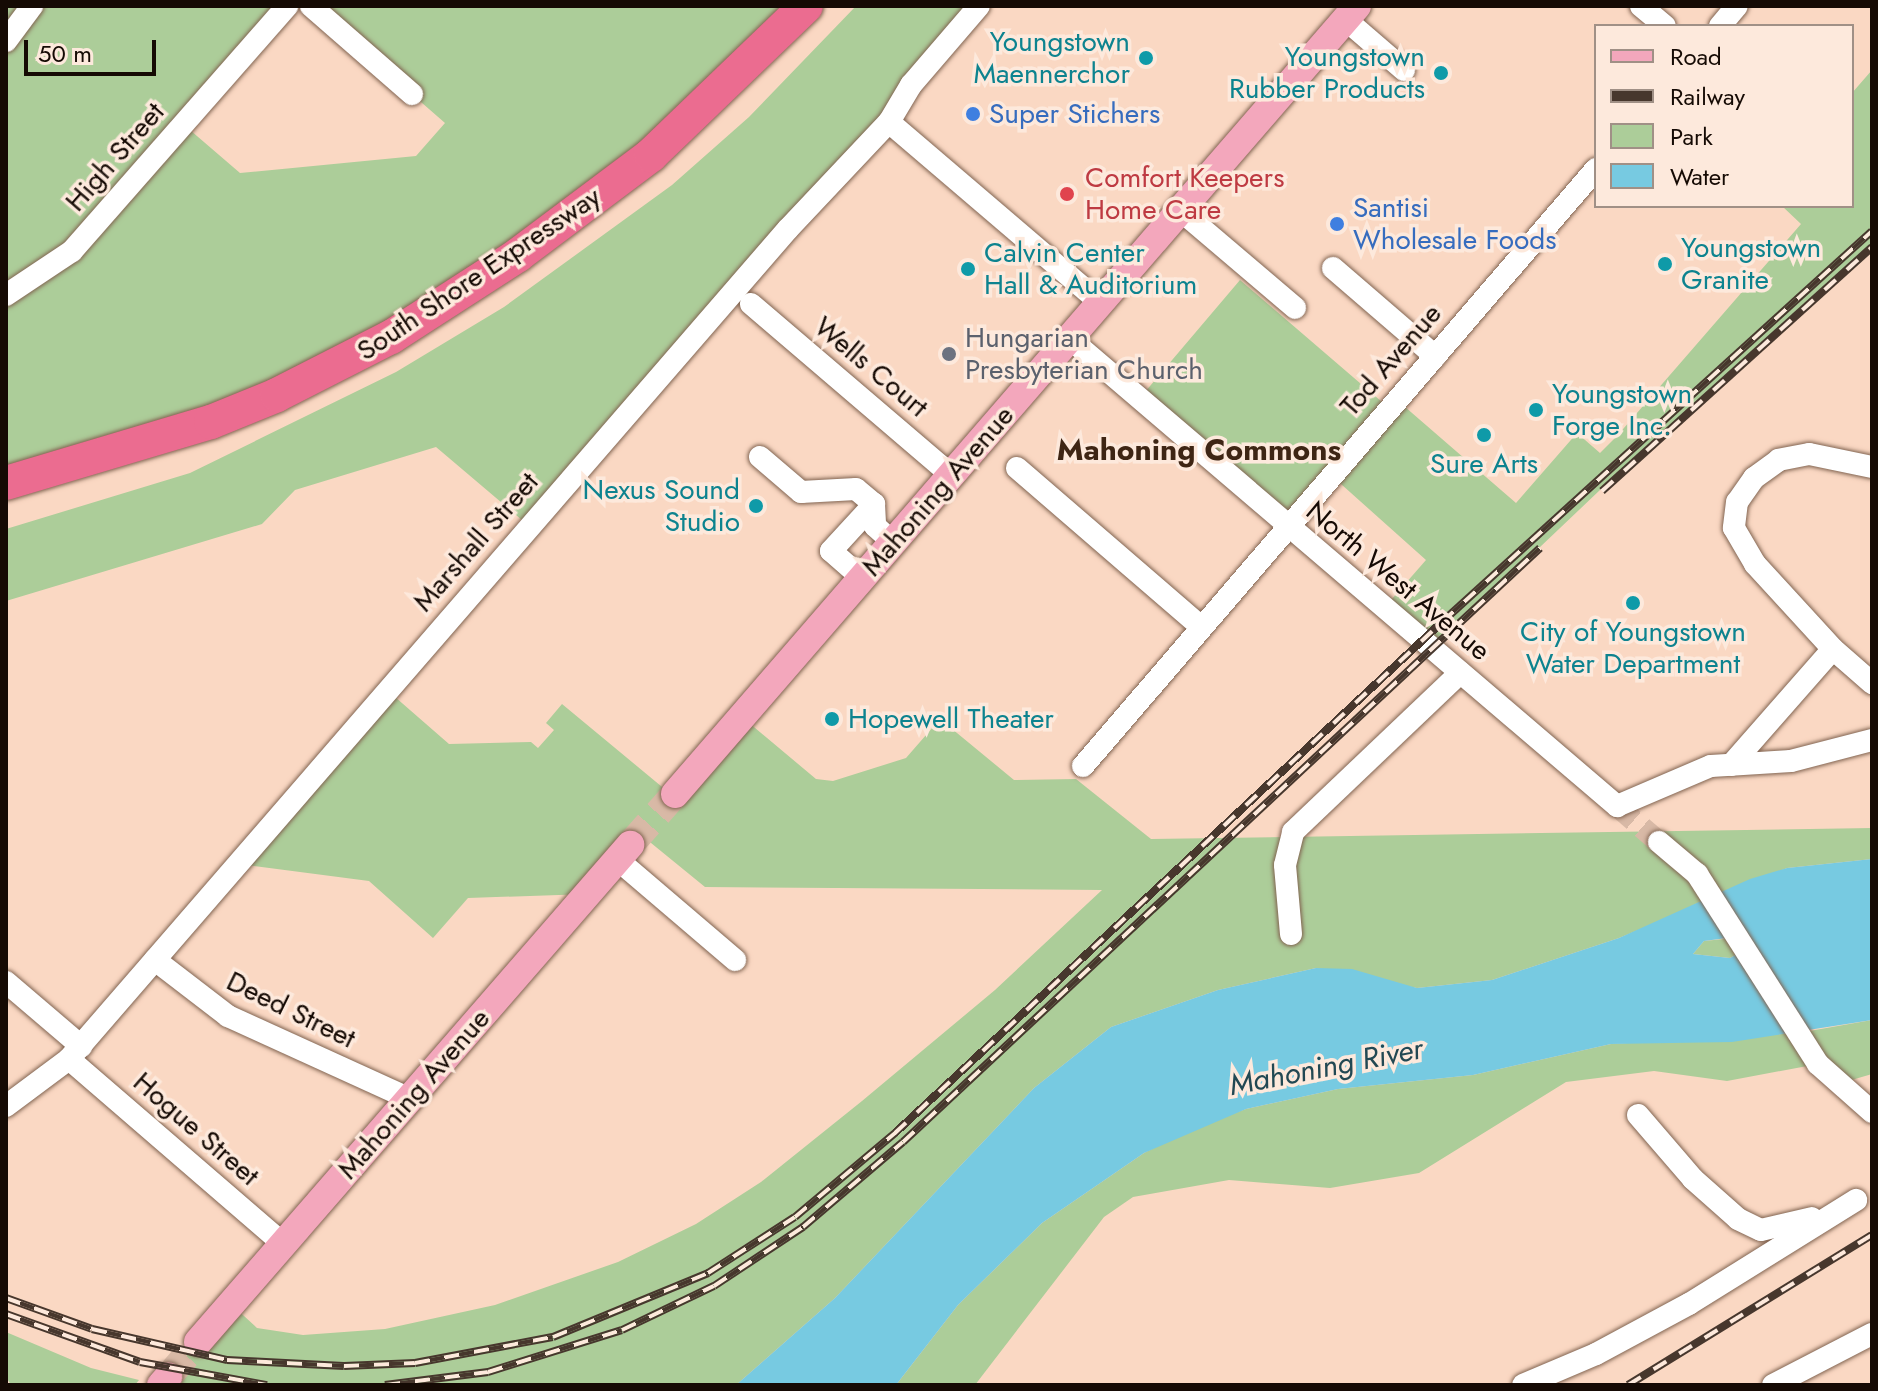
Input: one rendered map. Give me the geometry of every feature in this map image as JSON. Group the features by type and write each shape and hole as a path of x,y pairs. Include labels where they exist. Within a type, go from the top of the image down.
{"highway":[{"name":"South Shore Expressway","path":"6,483 211,422 277,395 391,337 518,255 651,155 806,6"}],"main road":[{"name":"Mahoning Avenue","path":"675,794 1351,13"},
{"name":"Mahoning Avenue","path":"198,1342 624,853"}],"street":[{"path":"6,41 32,6"},
{"name":"High Street","path":"6,295 72,251 287,6"},
{"path":"311,6 412,94"},
{"name":"Marshall Street","path":"6,1106 75,1053 788,229 889,122 911,85 979,6"},
{"path":"1641,6 1663,24"},
{"path":"1722,24 1737,6"},
{"path":"1351,13 1404,70"},
{"path":"889,122 1100,302"},
{"name":"Tod Avenue","path":"1083,766 1594,171"},
{"path":"1180,210 1295,308"},
{"path":"1333,268 1435,356"},
{"name":"Wells Court","path":"751,304 951,475"},
{"name":"North West Avenue","path":"1069,338 1617,806 1711,766 1731,765"},
{"path":"1872,467 1809,454 1779,460 1754,478 1737,502 1734,528 1755,564 1833,649 1872,683"},
{"path":"760,457 801,492 856,489 874,504 875,526 893,542"},
{"path":"1017,468 1201,627"},
{"path":"862,578 831,551 874,504"},
{"path":"1731,765 1833,649"},
{"path":"1291,934 1285,865 1293,832 1460,673"},
{"path":"1731,765 1791,761 1872,740"},
{"path":"1659,842 1697,874 1818,1064 1872,1112"},
{"path":"624,853 735,960"},
{"name":"Deed Street","path":"155,960 228,1016 410,1099"},
{"name":"Hogue Street","path":"6,982 75,1053 283,1244"},
{"path":"1638,1115 1693,1179 1738,1219 1761,1230 1792,1227 1864,1196"},
{"path":"1523,1385 1596,1354 1689,1304 1864,1196"},
{"path":"1773,1385 1872,1334"}],"green space":[{"path":"6,6 287,6 183,124 240,173 416,156 445,123 311,6 806,6 764,51 391,337 6,483"},
{"path":"856,6 979,6 529,526 436,447 295,490 262,524 6,601 6,529 190,473 396,372 504,307 672,185 749,117"},
{"path":"1872,70 1872,248 1642,450 1433,649 1384,608 1426,560 1332,476 1287,527 1139,399 1240,280 1389,408 1397,400 1516,503 1577,433 1600,453 1617,436 1801,224 1784,208 1854,208 1854,91"},
{"path":"387,690 449,744 531,742 538,748 554,730 546,723 562,704 673,796 742,717 816,779 833,781 906,758 940,719 1014,780 1076,779 1151,839 1872,828 1872,859 1787,868 1619,938 1492,980 1417,988 1316,968 1218,990 1111,1027 1034,1088 835,1298 736,1385 161,1385 231,1304 257,1328 303,1335 385,1329 495,1305 618,1262 696,1224 761,1182 862,1101 995,990 1102,890 705,887 640,834 588,894 468,898 433,938 369,881 238,864"},
{"path":"1734,938 1739,953 1730,958 1693,954 1704,941"},
{"path":"1872,1020 1872,1074 1838,1084 1818,1064 1727,1081 1654,1071 1566,1082 1419,1173 1330,1188 1229,1180 1133,1197 1104,1217 975,1385 896,1385 958,1305 1042,1223 1144,1153 1192,1128 1246,1109 1338,1089 1473,1075 1611,1044 1798,1033"},
{"path":"6,1332 91,1368 139,1380 135,1385 11,1385 6,1377"}],"water":[{"name":"Mahoning River","path":"1872,859 1872,1020 1732,1042 1611,1044 1473,1075 1338,1089 1246,1109 1144,1153 1042,1223 958,1305 896,1385 736,1385 835,1298 1034,1088 1111,1027 1218,990 1316,968 1352,969 1417,988 1492,980 1619,938 1750,879 1787,868","holes":["1727,938 1739,953 1730,958 1693,954 1704,941"]}],"tunnel":[{"path":"630,845 675,794"},
{"path":"1617,806 1659,842"},
{"path":"168,1377 198,1342"}],"railway":[{"path":"6,1298 92,1329 227,1360 344,1366 415,1363 553,1337 708,1273 795,1217 895,1133 1442,622 1872,231"},
{"path":"1602,491 1872,247"},
{"path":"385,1385 488,1372 622,1330 714,1286 803,1227 903,1142 1540,548"},
{"path":"1628,1385 1872,1235"},
{"path":"6,1314 140,1362 267,1385"}],"place":[{"name":"Youngstown Maennerchor","path":"1146,58"},
{"name":"Youngstown Rubber Products","path":"1441,73"},
{"name":"Super Stichers","path":"973,114"},
{"name":"Comfort Keepers Home Care","path":"1067,194"},
{"name":"Santisi Wholesale Foods","path":"1337,224"},
{"name":"Youngstown Granite","path":"1665,264"},
{"name":"Calvin Center Hall & Auditorium","path":"968,269"},
{"name":"Hungarian Presbyterian Church","path":"949,354"},
{"name":"Youngstown Forge Inc.","path":"1536,410"},
{"name":"Sure Arts","path":"1484,435"},
{"name":"Nexus Sound Studio","path":"756,506"},
{"name":"City of Youngstown Water Department","path":"1633,603"},
{"name":"Hopewell Theater","path":"832,719"}],"district":[{"name":"Mahoning Commons","path":"1199,450"}]}
